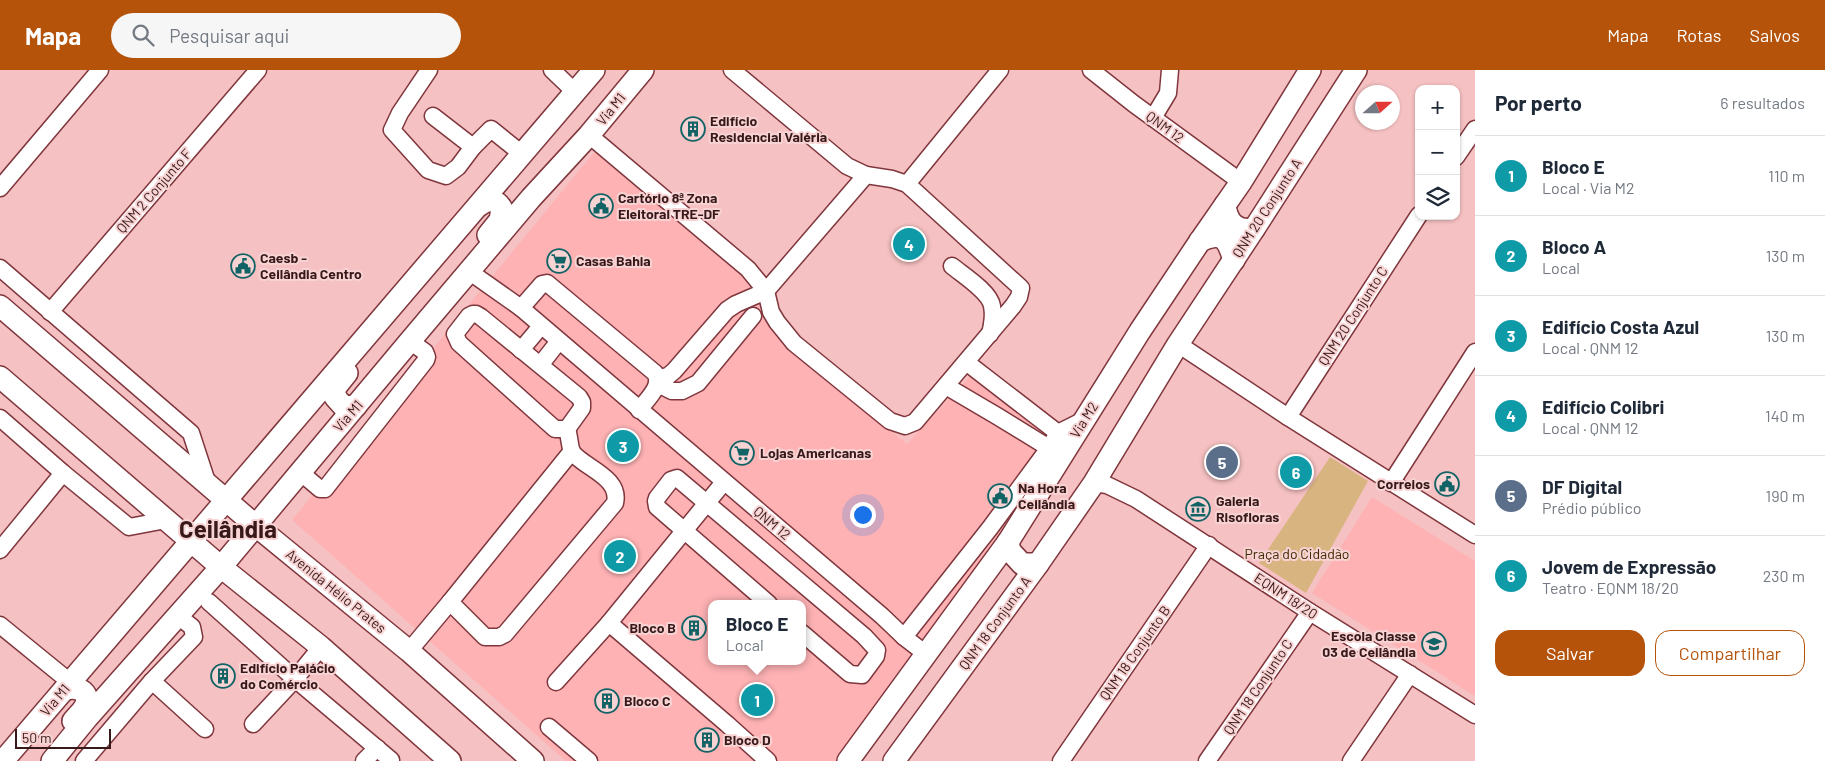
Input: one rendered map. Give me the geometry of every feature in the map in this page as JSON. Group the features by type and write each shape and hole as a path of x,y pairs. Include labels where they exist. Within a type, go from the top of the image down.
{"main road":[{"name":"Via M1","path":"3,761 594,70"},
{"path":"531,198 524,199 517,195 514,182 589,91 601,70"},
{"name":"Via M1","path":"52,761 221,566 531,198 590,135 642,70"},
{"name":"Via M2","path":"848,761 1008,542 1013,515 1084,420 1200,240 1241,182 1310,70"},
{"name":"QNM 20 Conjunto A","path":"1178,344 1356,70"},
{"path":"413,337 435,296 500,220 502,209 497,202 488,200 480,205"},
{"path":"1225,205 1226,215 1236,227 1242,230 1254,229"},
{"path":"1200,240 1211,236 1220,236 1229,245 1234,260"},
{"name":"Avenida Hélio Prates","path":"0,306 255,524 409,651 533,761"},
{"path":"356,406 348,408 340,404 335,397 335,388 365,352 380,320"},
{"path":"1094,483 1178,344"},
{"path":"0,377 166,520 321,647 450,761"},
{"name":"QNM 18 Conjunto A","path":"894,761 1038,564 1094,483"},
{"path":"1008,542 1010,551 1022,564 1038,564"},
{"path":"988,571 992,575 1002,577 1007,581 1011,588 1012,598"},
{"path":"43,761 50,748 86,704 86,695 78,689 67,686"}],"street":[{"path":"0,188 100,70"},
{"name":"QNM 2 Conjunto F","path":"50,312 258,70"},
{"path":"429,70 400,113 392,130 428,170 446,176 458,167 473,147 491,129 522,154"},
{"path":"552,70 575,92"},
{"path":"590,135 748,269 766,290 774,317 794,343 890,421 905,426 915,422 1013,306 1019,297 1021,288 906,184 892,179 866,175 847,166 732,70"},
{"path":"906,184 1000,70"},
{"name":"QNM 12","path":"1091,70 1241,182"},
{"path":"1153,118 1168,93 1170,70"},
{"path":"433,116 473,147"},
{"path":"1460,152 1475,129"},
{"path":"639,410 658,381 674,371 728,310 736,304 766,290 866,175"},
{"name":"QNM 20 Conjunto C","path":"1288,417 1416,220"},
{"path":"952,266 990,299 992,305 990,334"},
{"path":"0,268 191,433 207,482"},
{"name":"QNM 12","path":"470,272 521,308 882,616 904,638 926,654"},
{"path":"521,308 542,284 547,283 655,373 658,381 672,391 682,391 698,383 753,316"},
{"path":"476,314 541,364 582,402 582,408 567,429 556,429 459,343 455,334 469,316 476,314"},
{"path":"521,350 541,326"},
{"path":"300,472 320,489 325,489 426,360 426,352 413,337"},
{"path":"541,364 559,341"},
{"path":"1178,344 1288,417 1475,535"},
{"path":"1392,483 1475,352"},
{"path":"966,362 1058,433"},
{"path":"946,386 1049,448"},
{"path":"0,418 63,473 129,526 166,520"},
{"path":"904,638 970,555 1013,515 1058,433 1084,420"},
{"path":"450,602 485,637 499,638 505,634 616,503 616,494 608,481 572,451 567,429"},
{"path":"409,651 572,451"},
{"path":"0,550 63,473"},
{"path":"763,600 657,507 657,498 671,480 677,478 864,636 874,646 877,653 862,674 850,674 806,636"},
{"path":"556,682 609,623 724,482"},
{"name":"EQNM 18/20","path":"1094,483 1107,485 1122,492 1209,545 1310,612 1475,715"},
{"name":"QNM 18 Conjunto B","path":"1061,761 1209,545"},
{"path":"970,555 988,571"},
{"path":"209,602 295,679 391,760"},
{"name":"QNM 18 Conjunto C","path":"1207,761 1310,612"},
{"path":"84,761 152,681 194,637 192,627 177,615"},
{"path":"864,636 882,616"},
{"path":"609,623 768,761"},
{"path":"0,625 67,686"},
{"path":"253,724 295,679 321,647"},
{"path":"1351,761 1410,674"},
{"path":"152,681 205,729"},
{"path":"550,727 584,759"},
{"path":"364,761 376,748"}],"shaded area":[{"path":"596,150 748,278 789,346 907,444 974,372 1065,438 945,615 836,761 566,761 292,520"},
{"name":"Escola Classe 03 de Ceilândia","path":"1372,497 1475,561 1475,696 1312,593"}],"green space":[{"name":"Praça do Cidadão","path":"1330,457 1368,481 1306,593 1259,563"}],"place":[{"name":"Edifício Residencial Valéria","path":"693,129"},
{"name":"Cartório 8ª Zona Eleitoral TRE-DF","path":"601,206"},
{"name":"Edifício Colibri","path":"909,244"},
{"name":"Casas Bahia","path":"559,261"},
{"name":"Caesb - Ceilândia Centro","path":"243,266"},
{"name":"Edifício Costa Azul","path":"623,446"},
{"name":"Lojas Americanas","path":"742,453"},
{"name":"DF Digital","path":"1222,462"},
{"name":"Jovem de Expressão","path":"1296,472"},
{"name":"Correios","path":"1447,484"},
{"name":"Na Hora Ceilândia","path":"1000,496"},
{"name":"Galeria Risofloras","path":"1198,509"},
{"name":"Bloco A","path":"620,556"},
{"name":"Bloco B","path":"694,628"},
{"name":"Escola Classe 03 de Ceilândia","path":"1434,644"},
{"name":"Edifício Palácio do Comércio","path":"223,676"},
{"name":"Bloco E","path":"757,700"},
{"name":"Bloco C","path":"607,701"},
{"name":"Bloco D","path":"707,740"}],"district":[{"name":"Ceilândia","path":"228,530"}]}
